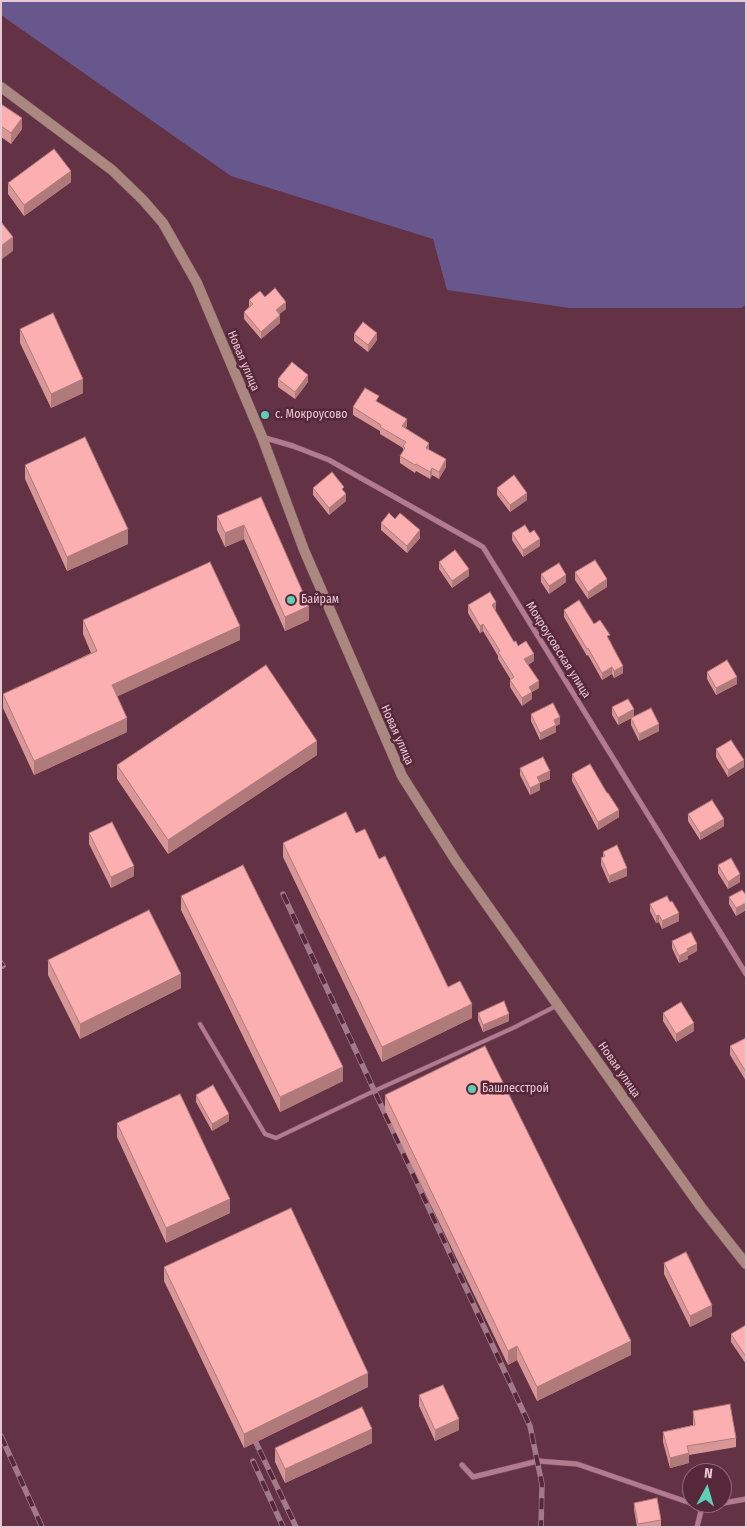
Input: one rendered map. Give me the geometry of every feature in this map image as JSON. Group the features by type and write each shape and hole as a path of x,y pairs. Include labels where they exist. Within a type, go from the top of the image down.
{"main road":[{"name":"Новая улица","path":"1,86 112,170 143,200 162,223 197,283 262,437 304,550 402,776 456,861 641,1124 701,1207 746,1264"}],"street":[{"name":"Мокроусовская улица","path":"262,437 293,446 329,460 482,546 744,967 746,974"},
{"path":"462,1465 473,1477 538,1460 577,1464 682,1500"},
{"path":"732,1502 746,1499"},
{"path":"697,1527 700,1513"}],"lane":[{"path":"200,1024 265,1134 276,1138 513,1028 558,1005"}],"shaded area":[{"path":"1,1 746,1 746,305 741,308 569,308 447,290 433,239 231,176 1,15"}],"building":[{"path":"1,104 22,118 11,133 1,126"},
{"path":"54,149 71,171 24,205 8,183"},
{"path":"1,222 13,237 1,246"},
{"path":"275,288 286,302 276,310 280,315 261,332 244,312 253,304 249,300 260,291 265,297"},
{"path":"53,313 83,379 51,394 20,329"},
{"path":"363,322 377,333 368,345 354,334"},
{"path":"292,362 308,375 295,392 278,379"},
{"path":"365,388 379,396 376,401 407,419 402,426 429,443 426,448 446,459 439,472 432,468 430,472 400,456 406,442 380,427 381,425 353,407"},
{"path":"85,437 128,529 67,557 25,465"},
{"path":"332,472 344,487 342,489 346,494 329,508 313,488"},
{"path":"514,475 527,493 510,505 497,488"},
{"path":"261,497 309,606 285,617 244,525 225,533 217,516"},
{"path":"389,513 395,519 400,513 420,530 407,546 381,523"},
{"path":"525,525 530,533 534,530 540,539 523,550 512,533"},
{"path":"455,550 469,569 452,581 439,562"},
{"path":"595,560 607,579 588,592 575,572"},
{"path":"210,562 240,626 112,685 127,718 34,761 3,694 97,651 83,620"},
{"path":"559,563 566,575 549,586 541,574"},
{"path":"490,592 496,602 492,605 514,642 516,641 518,646 526,641 534,654 524,659 539,681 529,687 532,692 522,698 510,680 514,677 498,652 500,651 483,624 480,626 468,605"},
{"path":"579,600 594,624 600,620 610,635 607,636 623,666 614,671 612,667 602,673 564,610"},
{"path":"727,660 737,677 716,688 707,672"},
{"path":"266,665 317,741 168,840 117,765"},
{"path":"628,699 634,709 618,718 612,707"},
{"path":"553,703 560,717 554,720 556,725 540,733 531,714"},
{"path":"651,708 659,724 639,734 631,718"},
{"path":"731,740 744,760 728,770 716,749"},
{"path":"543,757 550,771 537,777 540,783 530,788 520,768"},
{"path":"590,764 619,810 598,822 572,774"},
{"path":"712,800 724,819 700,833 688,814"},
{"path":"346,812 356,833 365,829 379,859 385,856 448,987 460,981 472,1004 382,1047 283,843"},
{"path":"112,822 134,866 111,877 89,833"},
{"path":"617,845 627,868 609,876 601,858 605,856 603,852"},
{"path":"731,858 740,874 728,882 718,865"},
{"path":"243,865 343,1067 280,1097 181,896"},
{"path":"742,890 746,895 746,903 736,908 729,897"},
{"path":"667,896 679,913 662,921 659,915 656,916 650,904"},
{"path":"149,910 181,974 80,1024 48,960"},
{"path":"691,932 697,944 679,956 672,941"},
{"path":"504,1001 509,1014 483,1025 478,1013"},
{"path":"681,1002 694,1023 676,1034 663,1013"},
{"path":"746,1038 746,1072 730,1046"},
{"path":"485,1046 631,1341 537,1387 517,1346 508,1351 385,1095"},
{"path":"213,1085 229,1114 212,1124 196,1095"},
{"path":"180,1094 230,1199 166,1228 117,1123"},
{"path":"291,1208 368,1373 244,1434 164,1267"},
{"path":"686,1252 712,1305 690,1316 664,1263"},
{"path":"746,1325 746,1357 731,1334"},
{"path":"443,1385 459,1419 435,1430 419,1395"},
{"path":"730,1404 736,1438 687,1446 689,1453 670,1458 663,1432 695,1425 693,1411"},
{"path":"362,1407 372,1429 285,1469 275,1448"},
{"path":"657,1498 661,1520 638,1524 634,1503"}],"railway":[{"path":"283,894 530,1426 542,1484 541,1527"},
{"path":"250,1430 296,1527"},
{"path":"1,1436 42,1527"},
{"path":"253,1461 283,1527"}],"place":[{"name":"с. Мокроусово","path":"265,415"},
{"name":"Байрам","path":"291,600"},
{"name":"Башлесстрой","path":"472,1089"}]}
